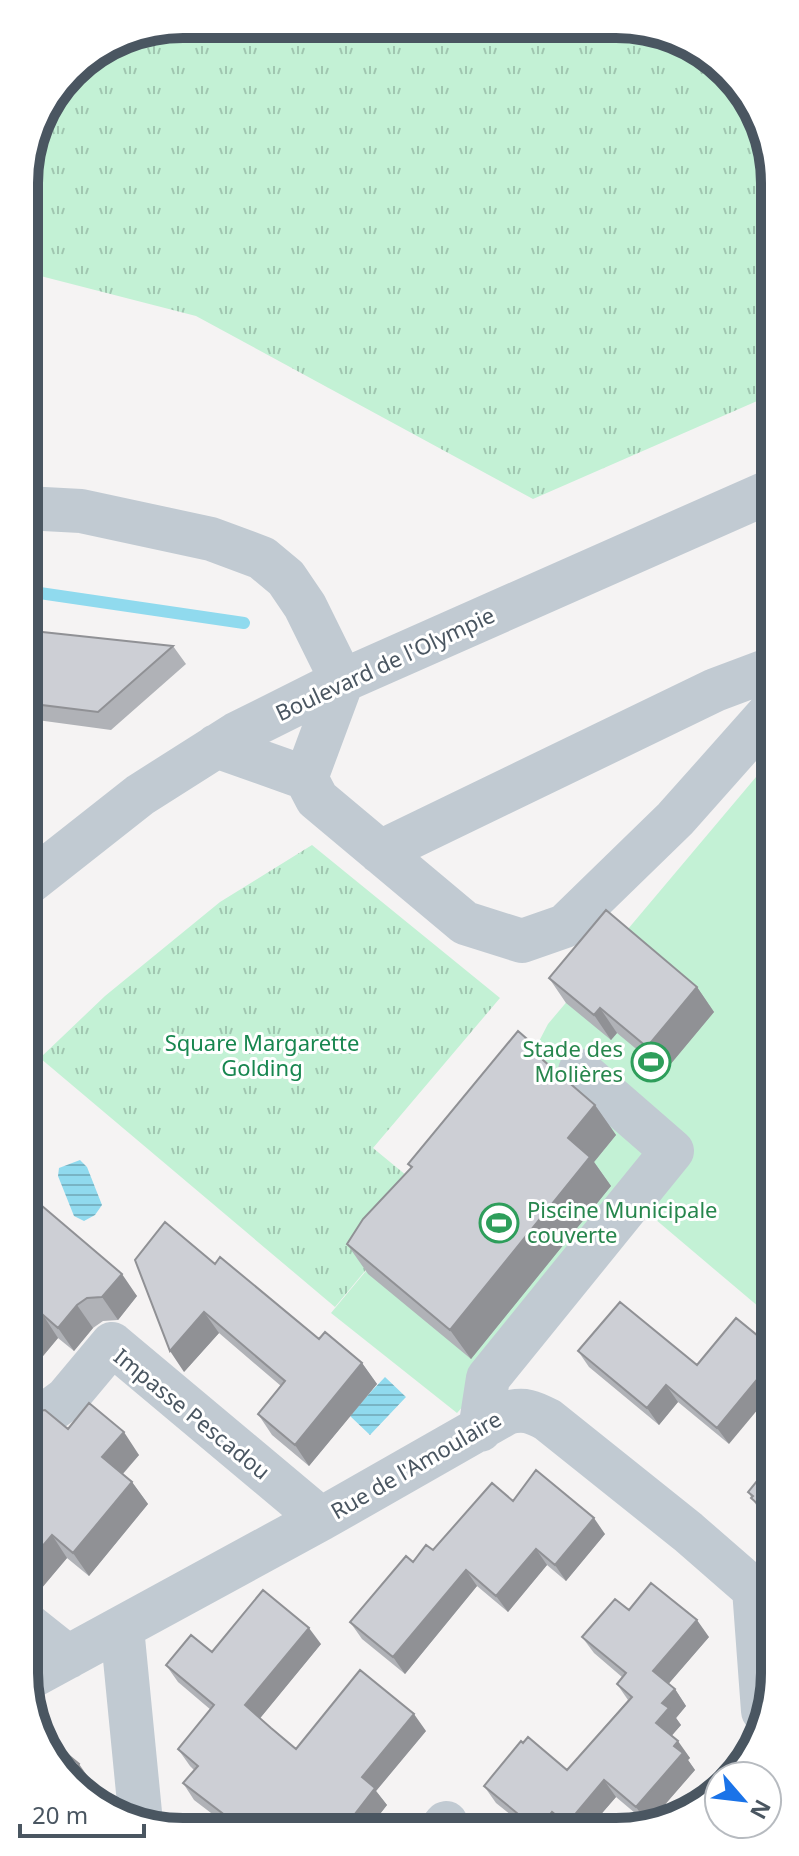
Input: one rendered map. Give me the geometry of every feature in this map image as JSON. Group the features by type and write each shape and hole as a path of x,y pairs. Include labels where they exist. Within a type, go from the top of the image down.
{"street":[{"name":"Boulevard de l'Olympie","path":"38,863 216,746 342,681 761,495"},
{"path":"38,509 81,511 211,539 262,558 286,578 299,596 342,681 306,778"},
{"path":"380,852 715,690 761,673"},
{"path":"216,746 306,778 317,799 465,923 522,941 565,926 675,819 761,722"},
{"path":"480,1430 488,1378 672,1151 580,1071"},
{"name":"Impasse Pescadou","path":"38,1412 51,1410 66,1399 112,1344 321,1519"},
{"name":"Rue de l'Amoulaire","path":"38,1673 519,1409 548,1420 688,1532 761,1595"},
{"path":"122,1628 140,1811"},
{"path":"38,1633 68,1657"}],"green space":[{"path":"183,38 635,39 680,53 712,74 742,110 756,145 761,183 761,399 533,499 196,316 38,275 38,173 49,127 62,102 80,80 110,57 145,43"},
{"name":"Stade des Molières","path":"761,771 761,1309 642,1208 457,1413 331,1313 509,1099 548,1024"},
{"name":"Square Margarette Golding","path":"312,845 500,998 373,1148 429,1194 335,1307 40,1058 105,996 220,902"}],"water":[{"path":"80,1160 87,1167 102,1205 95,1215 84,1221 74,1216 58,1176 59,1168"},
{"path":"385,1377 406,1397 370,1435 349,1415"}],"building":[{"path":"38,632 173,646 98,712 38,704"},
{"path":"606,910 697,987 647,1047 600,1008 594,1015 549,978"},
{"name":"Piscine Municipale couverte","path":"518,1031 535,1046 543,1060 595,1105 568,1138 590,1157 450,1330 347,1244 363,1219 412,1167 408,1164"},
{"path":"38,1203 122,1274 102,1297 87,1298 77,1305 58,1328 43,1315 38,1321"},
{"path":"165,1222 215,1264 220,1257 319,1339 325,1332 362,1363 295,1445 258,1414 285,1381 204,1312 170,1351 135,1260"},
{"path":"620,1302 697,1365 736,1318 761,1338 761,1375 717,1428 666,1385 647,1408 578,1351"},
{"path":"89,1403 124,1432 102,1457 132,1482 73,1553 52,1535 38,1551 38,1411 45,1410 68,1429"},
{"path":"536,1470 594,1518 555,1565 536,1549 496,1596 466,1570 393,1657 350,1622 406,1556 413,1562 426,1545 433,1550 492,1483 513,1501"},
{"path":"761,1476 761,1507 748,1492"},
{"path":"651,1583 697,1620 653,1671 675,1689 662,1703 669,1708 656,1723 678,1741 674,1746 683,1753 636,1807 604,1780 572,1818 560,1818 552,1812 547,1818 523,1818 484,1786 521,1741 523,1743 528,1737 567,1770 632,1697 617,1684 626,1673 582,1637 615,1599 629,1610"},
{"path":"263,1590 309,1628 245,1705 296,1749 360,1670 414,1714 362,1777 375,1788 352,1818 229,1818 183,1783 198,1766 178,1749 214,1705 166,1665 191,1635 212,1652"},
{"path":"57,1746 79,1764 75,1769"}],"waterway":[{"path":"38,593 244,623"}],"place":[{"name":"Stade des Molières","path":"651,1062"},
{"name":"Piscine Municipale couverte","path":"499,1223"}]}
